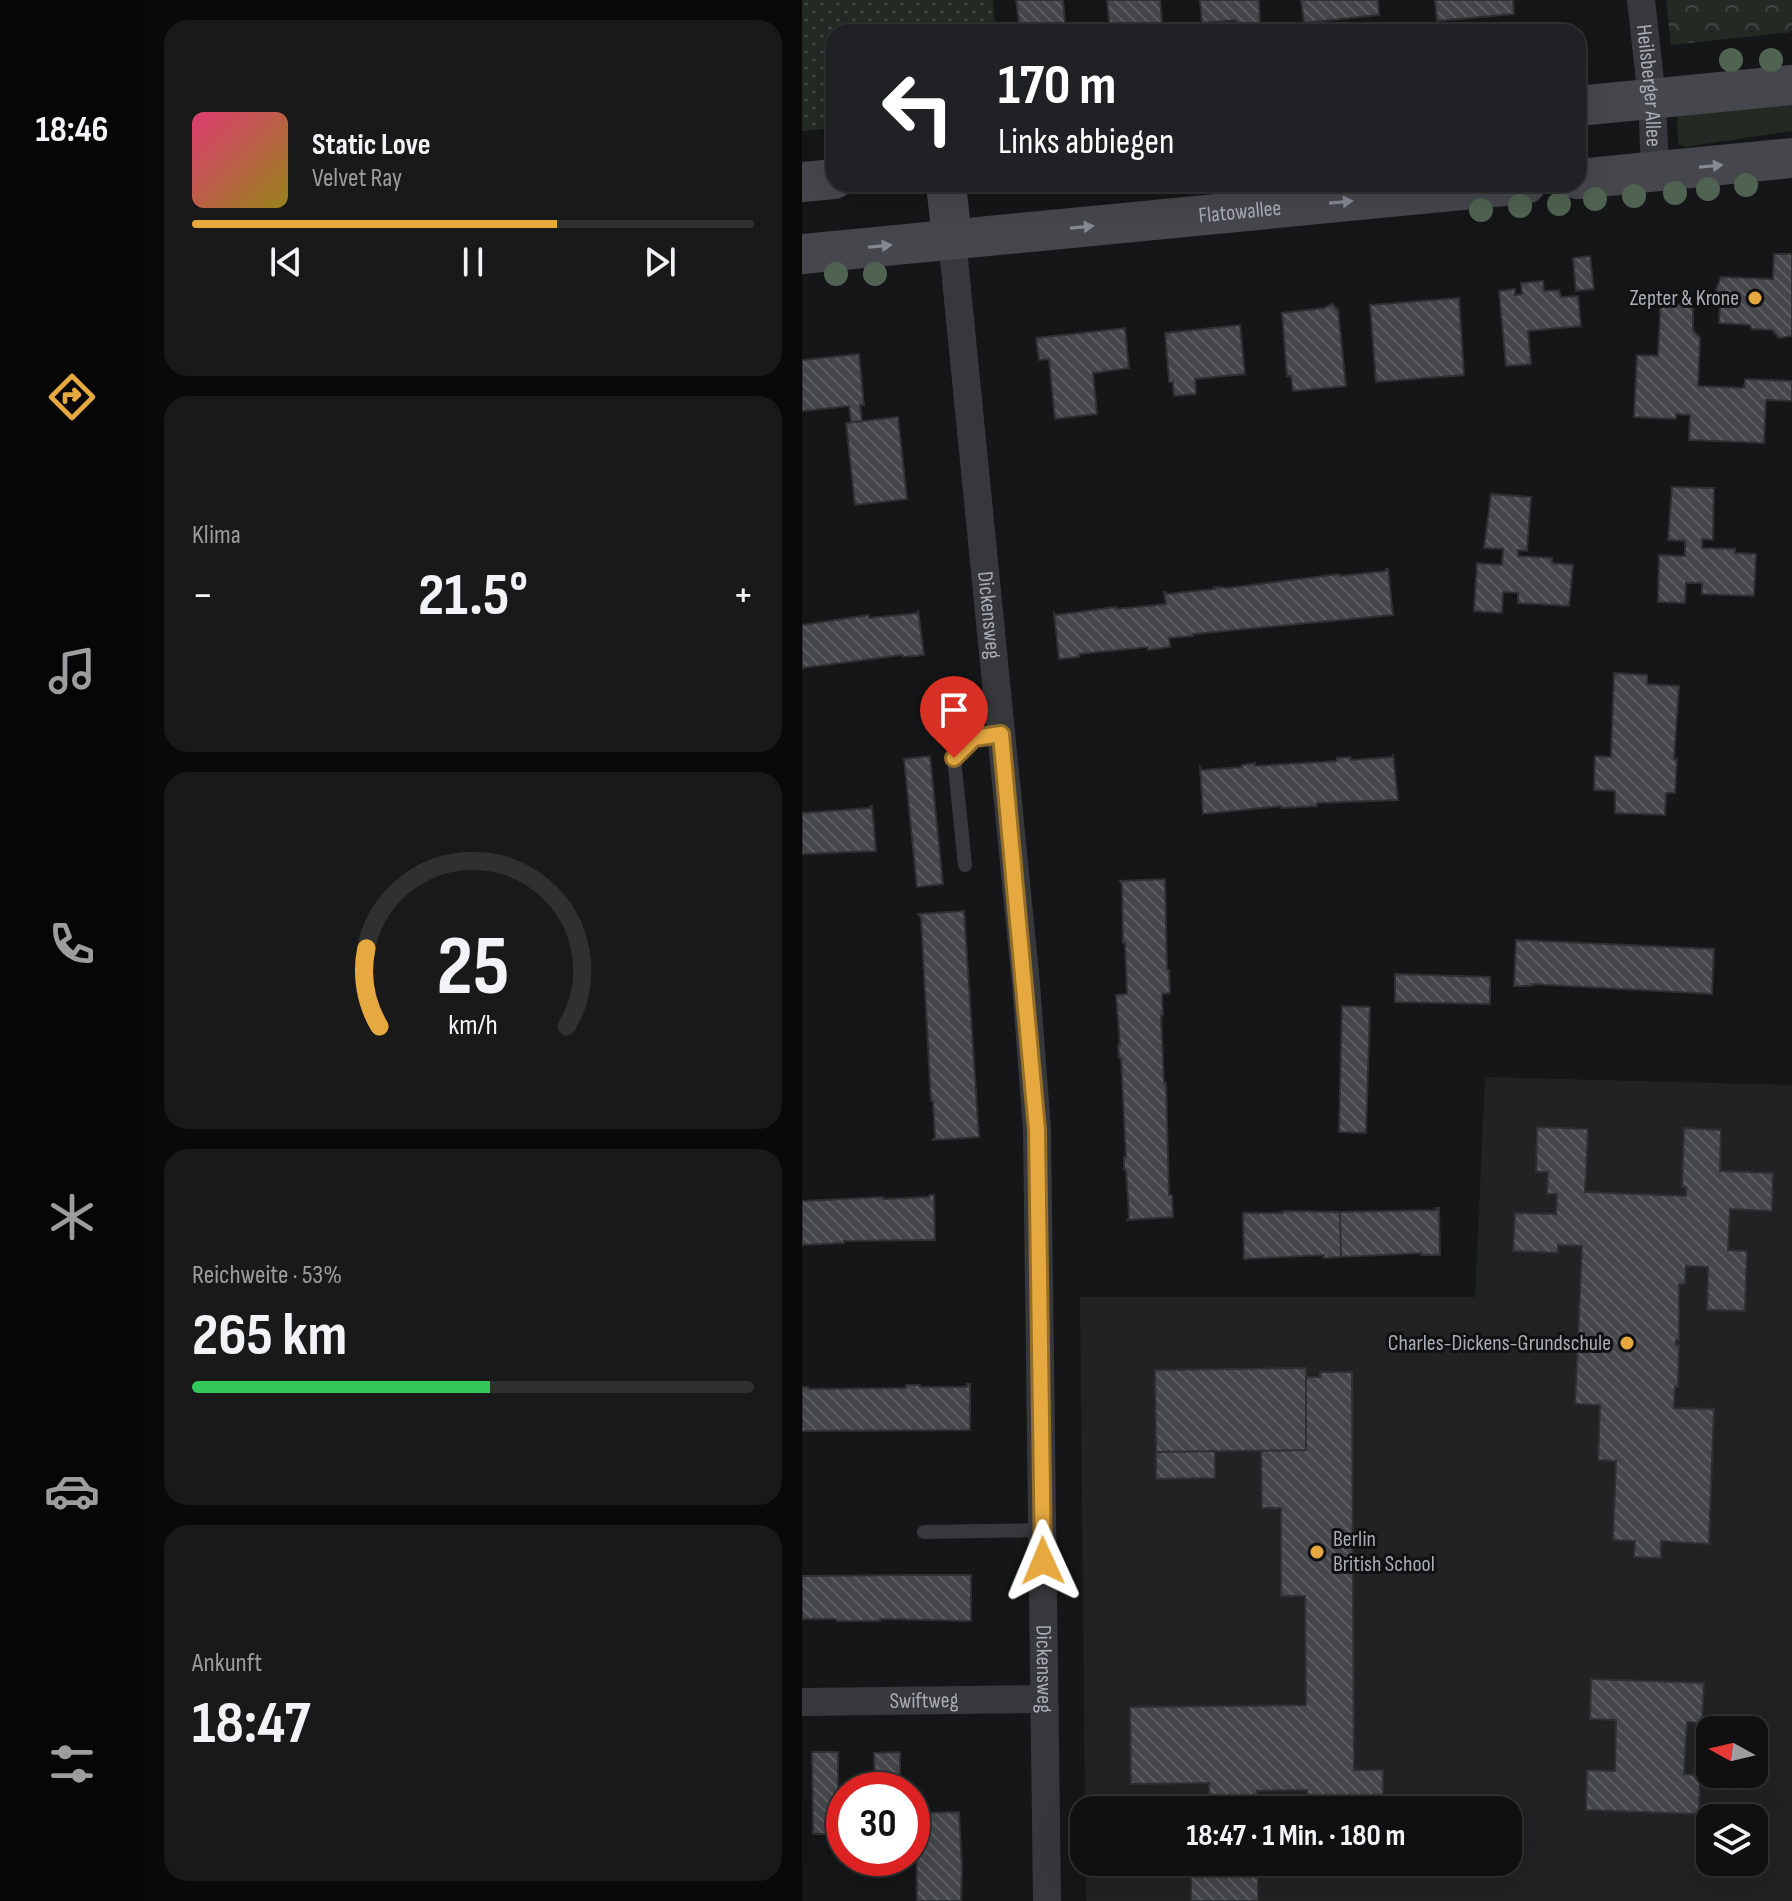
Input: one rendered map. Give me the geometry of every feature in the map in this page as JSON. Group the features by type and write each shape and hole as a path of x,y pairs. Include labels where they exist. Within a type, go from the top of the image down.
{"main road":[{"path":"1586,105 1792,85"},
{"path":"1586,178 1792,158"},
{"path":"802,182 826,180"},
{"path":"947,192 952,239"},
{"name":"Flatowallee","path":"802,254 1443,192"}],"street":[{"name":"Heilsberger Allee","path":"1641,0 1652,99 1655,172"},
{"name":"Dickensweg","path":"952,239 1037,1130 1047,1901"},
{"name":"Swiftweg","path":"802,1702 1044,1699"}],"lane":[{"path":"965,865 954,758 974,738 1001,734"},
{"path":"924,1532 1043,1530"}],"shaded area":[{"path":"1485,1077 1792,1085 1792,1901 1086,1901 1085,1876 1522,1876 1522,1796 1085,1796 1080,1297 1475,1297"}],"green space":[{"path":"802,0 993,0 995,24 826,24 826,129 802,131"},
{"path":"1666,0 1792,0 1792,32 1671,45"},
{"path":"1792,101 1792,131 1685,147 1678,144 1677,116"}],"building":[{"path":"1016,0 1063,0 1065,24 1019,24"},
{"path":"1107,0 1160,0 1162,24 1109,24"},
{"path":"1200,0 1259,0 1260,24 1236,24 1236,20 1202,23"},
{"path":"1301,0 1378,0 1379,15 1304,23"},
{"path":"1435,0 1513,0 1514,14 1437,21"},
{"name":"Zepter & Krone","path":"1774,254 1792,254 1792,336 1779,338 1772,330 1719,323 1720,300 1716,290 1721,277 1773,279"},
{"path":"1590,256 1594,289 1576,291 1573,258"},
{"path":"1543,281 1544,291 1559,290 1561,297 1578,296 1581,326 1528,331 1531,364 1506,366 1499,291 1515,289 1515,295 1522,294 1521,283"},
{"path":"1661,295 1669,304 1693,305 1693,330 1700,338 1698,386 1744,388 1745,379 1792,381 1792,401 1766,400 1764,443 1689,440 1690,415 1676,414 1676,419 1634,417 1637,355 1658,356"},
{"path":"1459,298 1464,375 1376,382 1370,305"},
{"path":"1332,304 1338,310 1346,386 1293,391 1291,376 1287,376 1282,313 1324,308"},
{"path":"1240,325 1245,374 1195,379 1196,394 1174,396 1173,382 1169,382 1165,333"},
{"path":"1125,328 1129,368 1093,373 1097,414 1055,419 1049,359 1039,360 1036,338"},
{"path":"859,354 864,405 860,405 862,421 851,422 849,406 802,411 802,360"},
{"path":"898,417 907,499 855,505 846,423"},
{"path":"1672,487 1714,488 1713,540 1702,539 1702,548 1735,549 1735,553 1756,554 1754,596 1702,594 1702,583 1686,583 1685,603 1658,602 1659,555 1685,556 1685,541 1668,540"},
{"path":"1491,494 1531,497 1527,551 1518,550 1518,556 1552,558 1552,563 1573,565 1569,606 1518,603 1518,593 1503,592 1502,613 1474,611 1477,563 1502,565 1503,549 1484,548"},
{"path":"1386,569 1393,615 1193,634 1169,638 1170,647 1079,654 1079,657 1059,659 1054,613 1166,604 1164,592 1227,588"},
{"path":"918,610 924,655 802,668 802,625 869,615 869,618 918,613"},
{"path":"1614,673 1647,675 1647,684 1679,686 1675,793 1666,793 1665,815 1615,813 1615,791 1594,790 1595,756 1611,757"},
{"path":"1393,754 1398,800 1317,803 1317,806 1282,806 1203,814 1200,767 1202,770 1255,763 1255,766 1337,761 1337,758 1350,757 1351,760 1393,757"},
{"path":"930,756 943,884 917,887 904,759"},
{"path":"870,806 876,851 802,854 802,813"},
{"path":"1165,879 1170,993 1162,994 1161,1016 1169,1195 1172,1195 1173,1217 1127,1220 1116,995 1127,994 1120,881"},
{"path":"964,911 979,1137 933,1140 921,918 918,914"},
{"path":"1516,940 1714,949 1712,994 1532,984 1514,986"},
{"path":"1395,974 1490,977 1490,1004 1395,1002"},
{"path":"1342,1006 1370,1007 1366,1133 1339,1132"},
{"name":"Charles-Dickens-Grundschule","path":"1537,1127 1588,1129 1585,1192 1686,1196 1686,1187 1682,1187 1684,1128 1721,1130 1720,1171 1773,1173 1772,1211 1730,1209 1728,1250 1747,1251 1745,1311 1707,1310 1708,1267 1686,1266 1685,1284 1679,1284 1679,1340 1676,1340 1676,1345 1679,1345 1678,1387 1675,1387 1674,1408 1714,1409 1709,1544 1661,1541 1661,1558 1634,1557 1635,1541 1613,1540 1616,1461 1598,1460 1600,1405 1575,1404 1582,1246 1558,1245 1558,1253 1513,1251 1515,1213 1556,1214 1557,1194 1547,1194 1548,1172 1536,1172"},
{"path":"934,1195 935,1240 844,1241 802,1245 802,1201"},
{"path":"1439,1208 1440,1255 1341,1257 1340,1212"},
{"path":"1340,1212 1341,1257 1244,1259 1243,1213"},
{"path":"1306,1368 1306,1450 1156,1452 1155,1370"},
{"name":"Berlin British School","path":"1320,1372 1352,1372 1354,1770 1383,1770 1383,1796 1307,1796 1307,1790 1257,1791 1257,1796 1209,1796 1209,1783 1131,1784 1130,1707 1306,1705 1305,1596 1281,1596 1281,1508 1262,1508 1261,1451 1306,1450 1306,1377 1320,1377"},
{"path":"970,1384 970,1430 802,1431 802,1387 967,1387"},
{"path":"1215,1451 1215,1478 1156,1479 1156,1452"},
{"path":"971,1575 971,1621 802,1619 802,1576"},
{"path":"1591,1679 1704,1683 1702,1716 1696,1716 1696,1723 1687,1722 1684,1774 1696,1775 1696,1788 1700,1788 1696,1814 1586,1810 1587,1770 1615,1771 1616,1720 1590,1719"},
{"path":"812,1752 838,1752 838,1772 826,1772 826,1834 813,1834"},
{"path":"900,1752 900,1772 875,1772 874,1753"},
{"path":"959,1812 961,1901 917,1901 917,1876 930,1876 930,1813"},
{"path":"1191,1876 1258,1876 1258,1901 1191,1901"}],"place":[{"name":"Zepter & Krone","path":"1755,298"},
{"name":"Charles-Dickens-Grundschule","path":"1627,1343"},
{"name":"Berlin British School","path":"1317,1552"}],"route":[{"path":"954,758 974,738 1001,734 1037,1130 1043,1561"}]}
